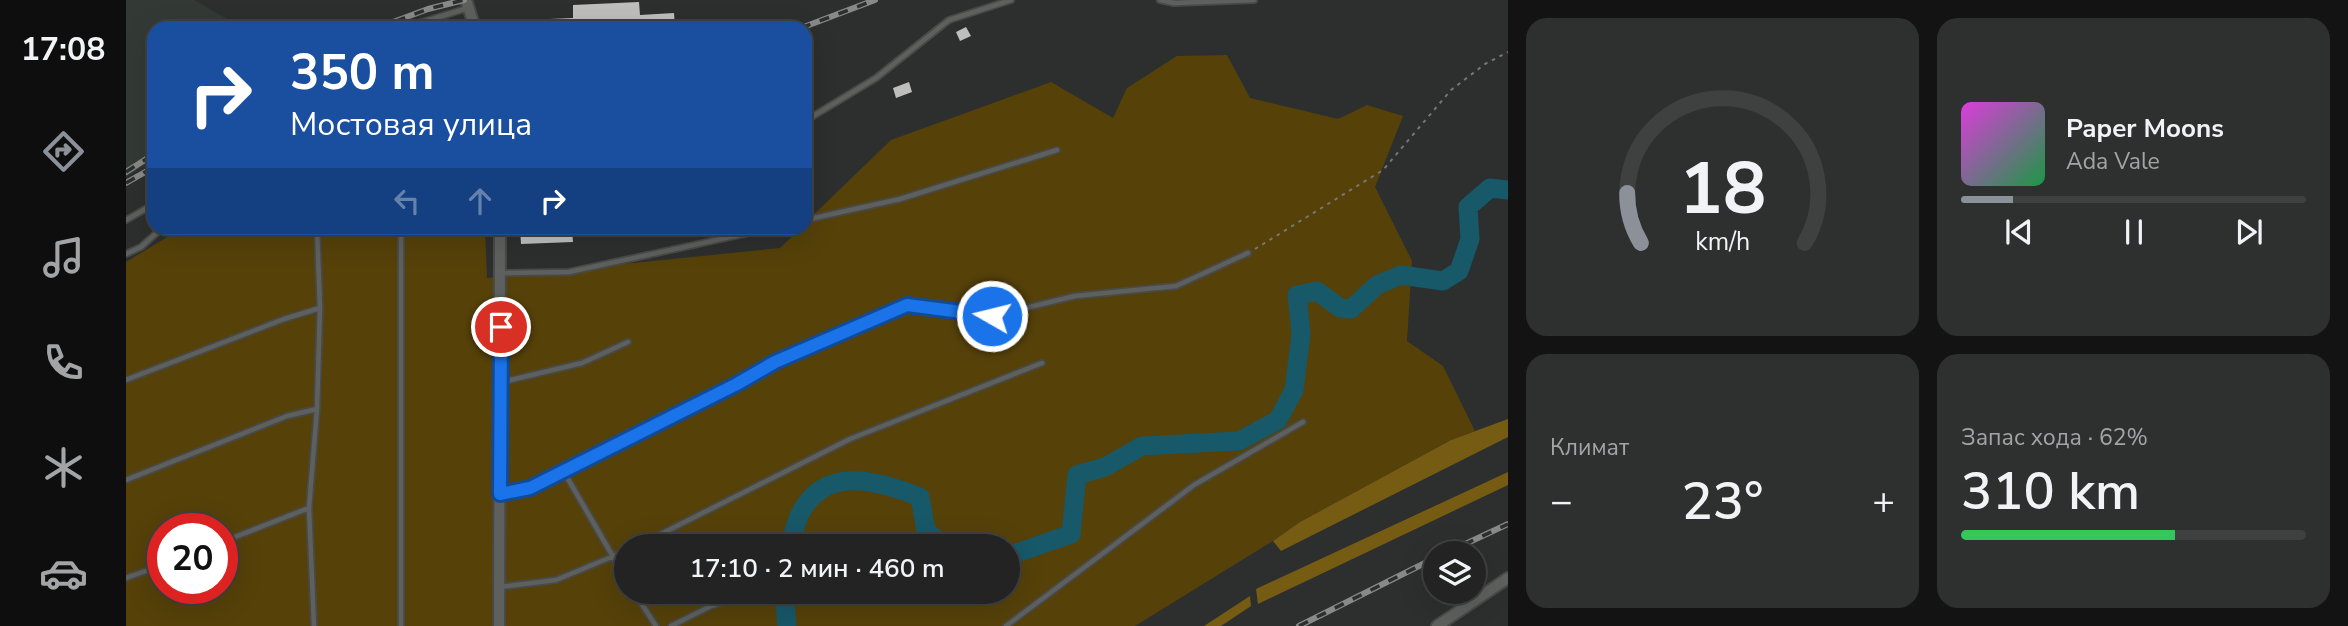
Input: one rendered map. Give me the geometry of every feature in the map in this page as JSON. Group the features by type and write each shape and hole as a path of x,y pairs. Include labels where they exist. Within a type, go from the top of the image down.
{"street":[{"path":"468,4 473,21"},
{"path":"499,626 500,235"},
{"path":"1437,626 1508,578"}],"lane":[{"path":"812,117 876,78 949,20 1011,0"},
{"path":"1160,0 1174,3 1254,0"},
{"path":"422,21 468,4"},
{"path":"812,219 900,200 1057,150"},
{"path":"126,220 147,208"},
{"path":"126,254 141,247 154,235"},
{"path":"314,626 309,508 317,409 320,309 317,235"},
{"path":"401,235 401,626"},
{"path":"502,273 569,272 738,235"},
{"path":"500,494 530,488 737,384 775,362 907,305 992,316 1075,296 1176,286 1248,253"},
{"path":"126,380 284,319 320,309"},
{"path":"501,382 582,363 628,342"},
{"path":"661,534 850,439 1042,363"},
{"path":"126,480 287,416 317,409"},
{"path":"1006,626 1194,485 1303,422"},
{"path":"498,587 556,580 613,558 564,472"},
{"path":"238,536 309,508"},
{"path":"126,578 147,571"},
{"path":"642,604 656,626"},
{"path":"671,626 717,604"}],"path":[{"path":"1248,253 1383,170 1451,90 1485,64 1508,52"}],"shaded area":[{"path":"126,0 194,0 231,21 147,21 147,164 126,177"},
{"path":"1227,55 1250,98 1338,119 1367,105 1403,116 1375,187 1412,261 1407,341 1443,366 1475,431 1451,440 1300,522 1135,626 126,626 126,262 170,235 485,235 487,278 780,248 794,235 812,235 812,216 891,140 1051,82 1113,118 1127,88 1177,56"},
{"path":"1508,419 1508,437 1281,551 1273,541 1300,522 1451,440"},
{"path":"1508,472 1508,485 1258,604 1256,589"},
{"path":"1250,596 1251,606 1221,626 1204,626"}],"building":[{"path":"639,2 640,15 674,13 675,21 503,21 573,18 573,5"},
{"path":"966,27 971,36 960,41 956,32"},
{"path":"909,82 912,92 896,98 893,88"},
{"path":"520,235 572,235 573,242 521,244"}],"waterway":[{"path":"1020,552 1071,534 1077,475 1105,467 1142,446 1239,441 1278,420 1294,390 1301,334 1297,295 1317,291 1340,308 1351,309 1377,285 1401,275 1443,281 1459,271 1470,239 1468,207 1490,188 1508,190"},
{"path":"793,534 798,518 811,498 838,482 854,481 871,482 920,497 926,531 930,534"},
{"path":"785,604 787,626"}],"railway":[{"path":"396,21 464,0"},
{"path":"812,24 875,0"},
{"path":"126,172 147,158"},
{"path":"126,183 147,171"},
{"path":"1472,541 1508,524"},
{"path":"1299,626 1423,564"}],"route":[{"path":"501,327 500,494 530,488 737,384 775,362 907,305 992,316"}]}
